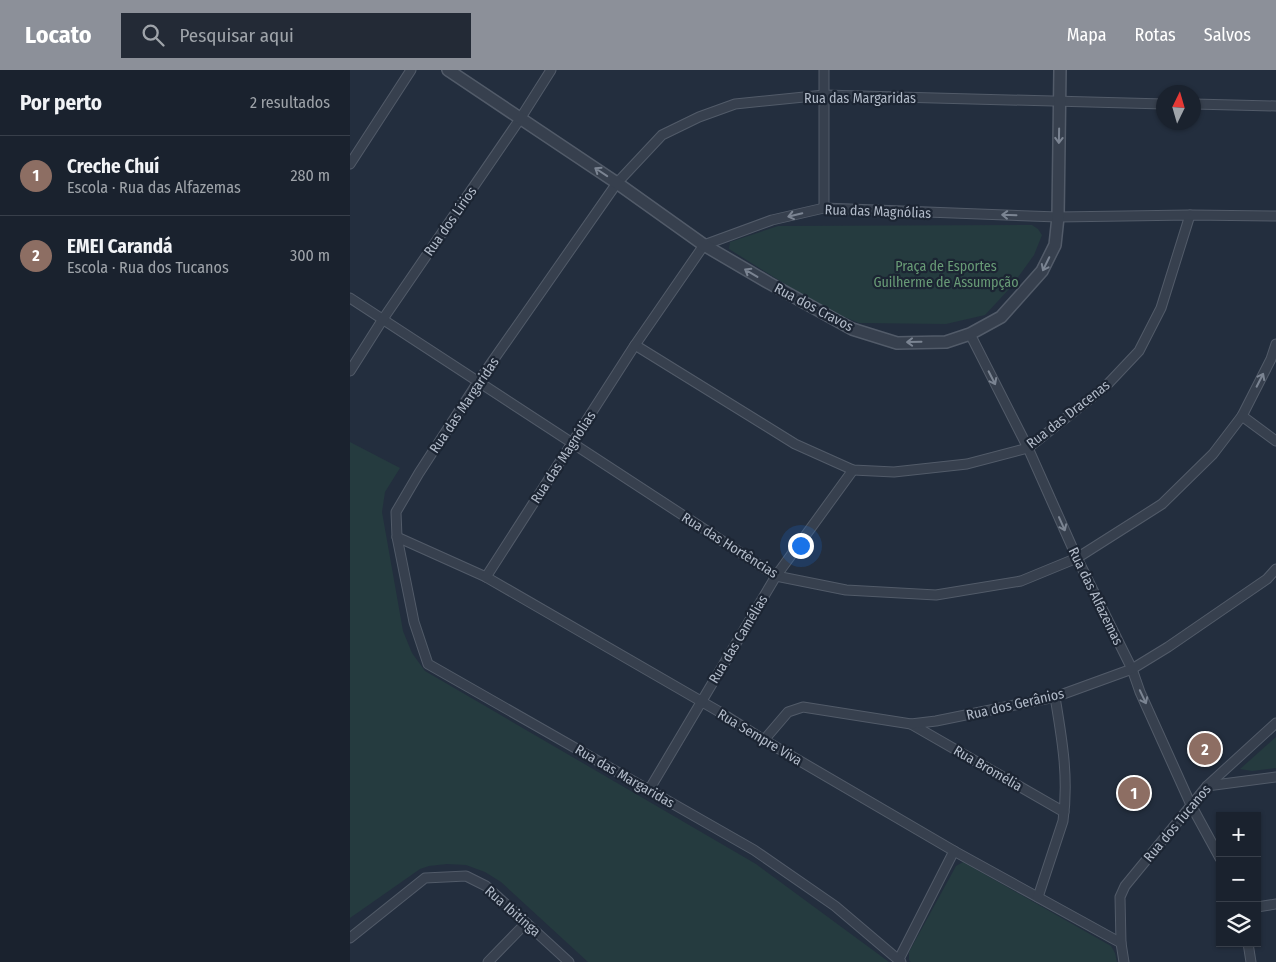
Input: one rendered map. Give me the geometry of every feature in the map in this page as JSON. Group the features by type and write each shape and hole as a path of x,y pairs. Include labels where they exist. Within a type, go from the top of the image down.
{"street":[{"path":"350,164 411,70"},
{"name":"Rua dos Cravos","path":"448,70 617,183 704,245 768,283 852,328 897,343 946,342 970,334 1001,318 1042,271 1055,245 1058,217 1060,70"},
{"name":"Rua dos Lírios","path":"350,371 551,70"},
{"path":"824,70 824,208"},
{"name":"Rua das Margaridas","path":"900,961 835,906 754,850 428,664 414,622 397,537 396,512 478,382 617,183 662,135 699,117 735,104 824,95 1156,104"},
{"path":"1201,104 1276,106"},
{"name":"Rua das Magnólias","path":"486,577 635,345 704,245 772,220 824,208 1058,217 1276,216"},
{"name":"Rua das Dracenas","path":"635,345 795,444 853,470 894,472 967,464 1028,448 1105,387 1139,351 1161,308 1190,215"},
{"name":"Rua das Hortências","path":"350,298 776,576 846,590 936,594 1020,581 1076,558 1162,504 1213,454 1242,416 1276,344"},
{"name":"Rua das Alfazemas","path":"970,334 1028,448 1076,558 1132,669 1140,692 1191,805 1219,857"},
{"path":"1242,416 1276,441"},
{"name":"Rua das Camélias","path":"649,790 776,576 853,470"},
{"name":"Rua Sempre Viva","path":"397,537 486,577 954,850 1121,943"},
{"name":"Rua dos Gerânios","path":"764,740 788,712 803,707 911,724 936,721 1055,696 1132,669 1168,647 1267,579 1276,569"},
{"path":"1038,897 1063,821 1064,812 1066,768 1055,696"},
{"name":"Rua dos Tucanos","path":"1124,962 1121,943 1120,897 1132,876 1207,786 1276,723"},
{"name":"Rua Bromélia","path":"911,724 1064,812"},
{"path":"1207,786 1276,777"},
{"path":"900,961 954,850"},
{"name":"Rua Ibitinga","path":"350,938 425,878 466,876 486,886 569,962"},
{"path":"1261,906 1276,904"},
{"path":"488,962 526,923"},
{"path":"1249,947 1251,962"}],"green space":[{"name":"Praça de Esportes Guilherme de Assumpção","path":"1032,225 1042,235 1034,255 1011,287 985,315 946,324 859,323 825,309 729,249 730,242 778,226"},
{"path":"350,442 400,468 385,492 382,512 403,631 412,653 425,671 756,864 889,962 588,962 501,882 485,872 466,865 447,864 420,869 350,918"},
{"path":"1276,737 1276,768 1252,771 1240,769"},
{"path":"963,862 1111,946 1117,962 911,962 909,960 909,952 956,866"}],"place":[{"name":"EMEI Carandá","path":"1205,749"},
{"name":"Creche Chuí","path":"1134,793"}]}
